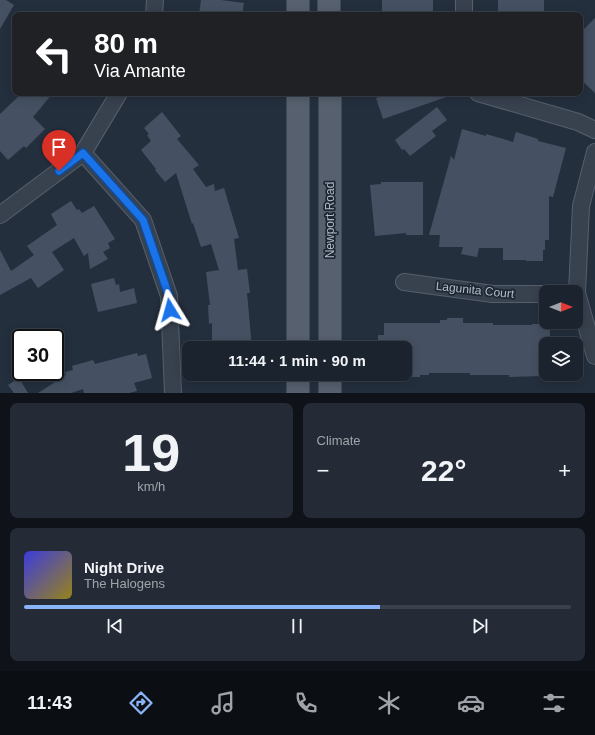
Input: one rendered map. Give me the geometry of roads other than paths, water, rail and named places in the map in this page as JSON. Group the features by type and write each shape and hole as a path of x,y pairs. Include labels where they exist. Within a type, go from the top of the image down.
{"main road":[{"path":"298,0 298,12"},
{"path":"329,0 329,12"},
{"path":"298,96 298,341"},
{"name":"Newport Road","path":"330,96 330,341"},
{"path":"298,381 298,393"},
{"path":"330,381 330,393"}],"street":[{"path":"154,12 155,0"},
{"path":"464,0 464,12"},
{"path":"0,215 83,153 116,96"},
{"path":"488,96 578,122 595,130"},
{"path":"577,285 581,206 595,152"},
{"path":"83,153 143,220 169,296 173,393"},
{"name":"Lagunita Court","path":"404,282 493,294 539,294"},
{"path":"583,314 595,356"}]}
